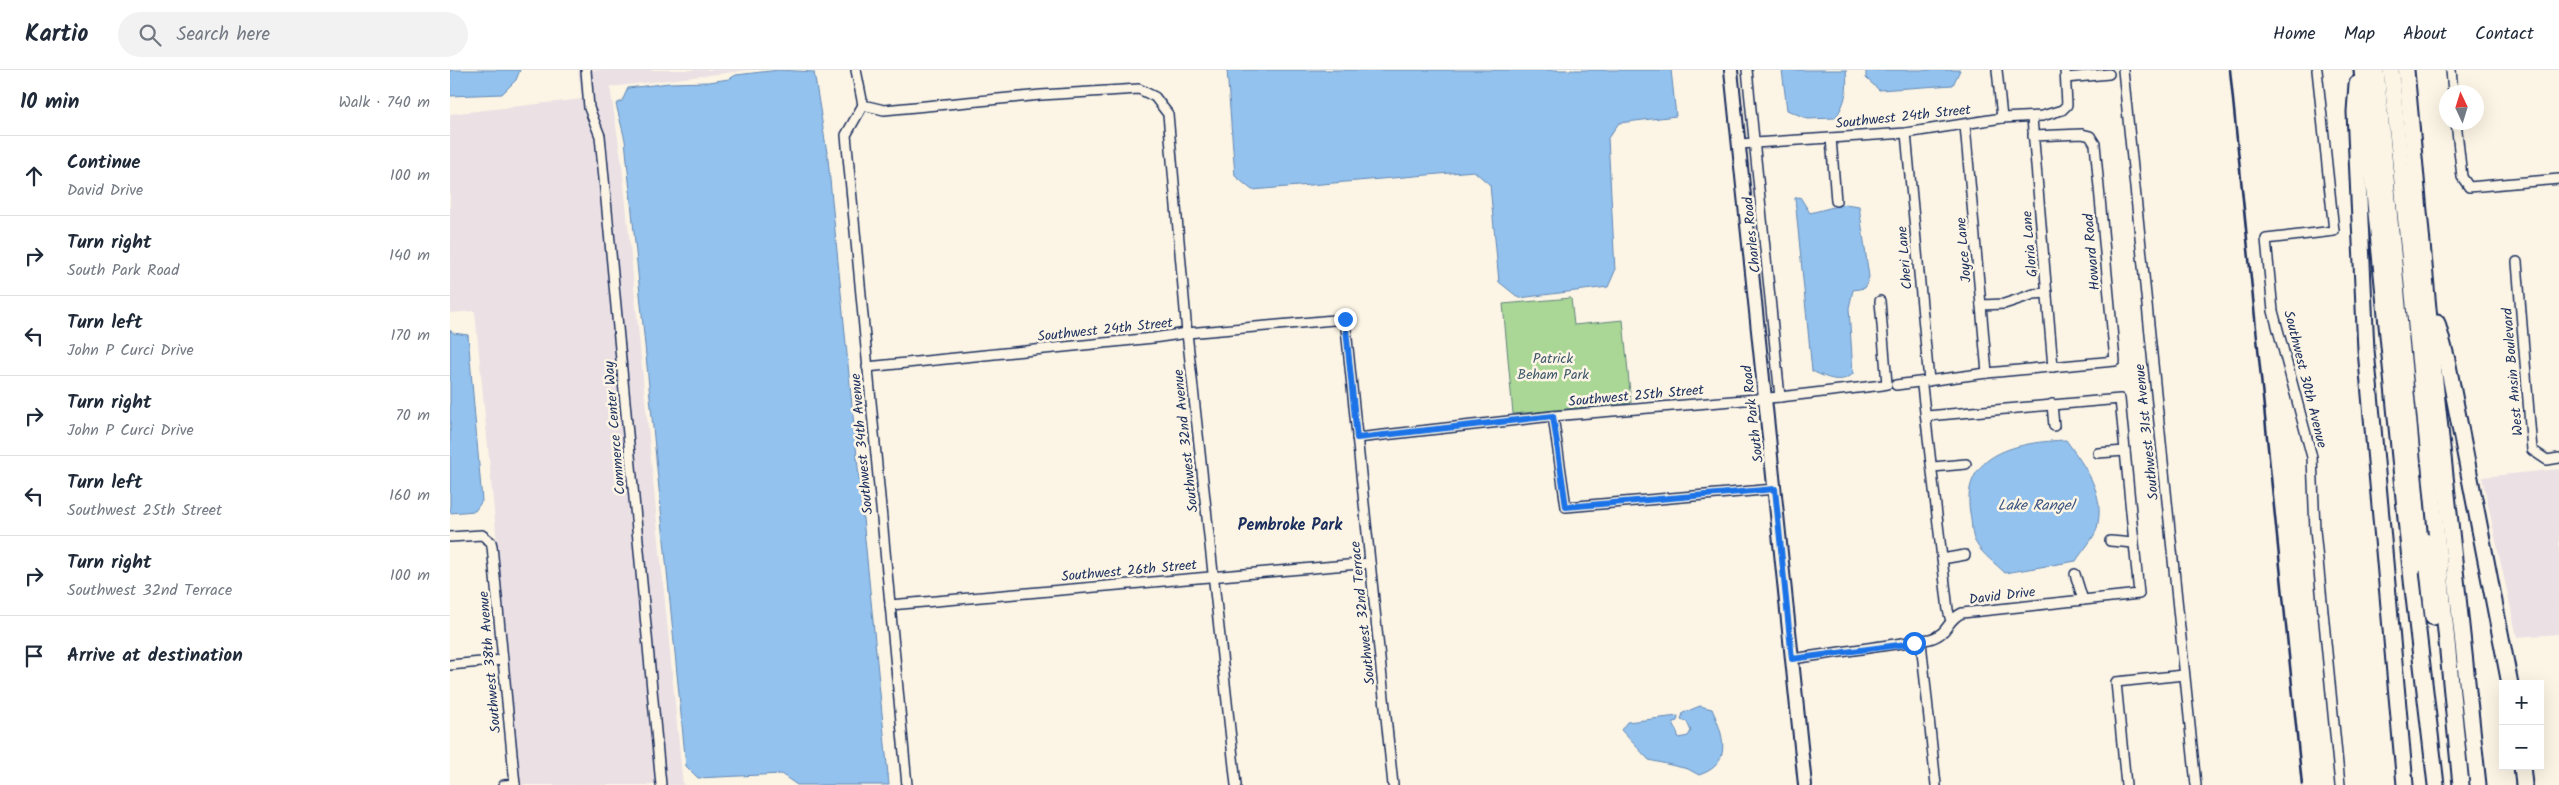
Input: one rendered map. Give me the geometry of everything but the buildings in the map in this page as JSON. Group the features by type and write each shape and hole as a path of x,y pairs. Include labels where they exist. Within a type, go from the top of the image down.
{"highway":[{"path":"2358,70 2355,112 2366,350 2405,785"},
{"path":"2362,70 2412,580 2436,785"},
{"path":"2376,70 2402,333 2452,785"},
{"path":"2391,70 2461,785"},
{"path":"2406,72 2428,291 2433,363 2478,785"},
{"path":"2428,291 2447,360 2509,680"},
{"path":"2402,333 2420,542 2412,580"},
{"path":"2424,403 2429,422 2447,598 2465,668"},
{"path":"2522,770 2524,785"}],"street":[{"name":"Commerce Center Way","path":"586,70 589,108 600,136 661,785"},
{"path":"856,70 862,105"},
{"name":"South Park Road","path":"1731,70 1805,785"},
{"name":"Charles Road","path":"1747,70 1780,397"},
{"path":"1997,70 2002,118"},
{"name":"Southwest 30th Avenue","path":"2317,70 2334,231 2266,239 2275,320 2312,457 2315,530 2340,785"},
{"path":"2451,70 2452,85"},
{"name":"Southwest 31st Avenue","path":"2123,73 2196,785"},
{"path":"2066,74 2108,74"},
{"name":"Southwest 24th Street","path":"1739,144 1906,133 2002,118 2032,118 2062,110 2068,105 2066,74"},
{"name":"Southwest 32nd Avenue","path":"862,105 884,110 1041,95 1139,90 1155,97 1168,114 1187,333 1236,785"},
{"name":"Southwest 34th Avenue","path":"862,105 846,135 907,785"},
{"name":"Gloria Lane","path":"2032,118 2053,367"},
{"name":"Joyce Lane","path":"1965,125 1987,373"},
{"path":"2457,130 2462,178 2469,187 2559,179"},
{"name":"Cheri Lane","path":"1906,133 1927,416 1942,558 1951,621"},
{"name":"Howard Road","path":"2033,136 2082,134 2090,136 2095,144 2115,361 2053,367"},
{"path":"1831,138 1836,201"},
{"name":"West Ansin Boulevard","path":"2517,262 2532,450 2546,460 2559,458"},
{"path":"1981,305 2004,304 2034,294 2047,293"},
{"path":"1880,301 1892,385"},
{"name":"Southwest 24th Street","path":"868,367 1187,333 1345,319"},
{"name":"Southwest 32nd Terrace","path":"1345,319 1394,785"},
{"name":"Southwest 25th Street","path":"1357,438 1553,416 1926,383 1987,373 2053,367"},
{"path":"1927,416 2120,399 2134,543 2110,541"},
{"path":"2052,404 2054,426"},
{"path":"1553,416 1566,507 1775,489"},
{"path":"2098,453 2125,451"},
{"path":"1933,467 1966,464"},
{"name":"Southwest 38th Avenue","path":"450,537 479,535 487,538 492,546 515,784"},
{"name":"David Drive","path":"1792,659 1921,642 1945,632 1951,621 1962,614 2138,594 2134,543"},
{"path":"1942,558 1965,555"},
{"name":"Southwest 26th Street","path":"890,605 1370,564"},
{"path":"2075,574 2083,600"},
{"path":"1921,642 1936,785"},
{"path":"450,665 502,660"},
{"path":"2126,785 2116,682 2184,675"},
{"path":"504,785 515,784"}],"shaded area":[{"path":"578,70 751,70 610,87 622,164 683,785 520,785 475,311 450,313 450,114 582,99"},
{"path":"2559,469 2559,634 2517,637 2482,477"}],"green space":[{"name":"Patrick Beham Park","path":"1571,298 1574,325 1623,320 1631,403 1513,414 1503,304"}],"water":[{"path":"450,70 520,70 516,80 502,94 450,96"},
{"path":"779,70 814,72 828,159 889,785 797,785 781,774 698,778 686,766 625,140 616,104 622,101 628,88 669,83 709,82 729,79 736,75"},
{"path":"1227,70 1671,70 1676,116 1619,123 1608,138 1615,271 1608,287 1519,298 1499,282 1490,185 1474,171 1252,190 1235,176"},
{"path":"1782,70 1846,70 1845,96 1842,107 1835,118 1808,119 1787,110"},
{"path":"1866,70 1960,70 1953,85 1879,90 1866,78"},
{"path":"1800,197 1810,213 1845,204 1859,206 1869,277 1865,288 1853,290 1849,308 1853,374 1843,379 1832,379 1812,371 1795,198"},
{"path":"450,330 453,333 468,335 482,501 475,511 450,513"},
{"name":"Lake Rangel","path":"2066,440 2087,470 2096,492 2099,503 2097,528 2091,541 2076,561 2005,573 1982,551 1973,536 1969,492 1974,476 1984,464 1997,454 2030,444"},
{"path":"1700,706 1712,709 1720,729 1723,748 1717,764 1699,775 1688,769 1649,760 1621,730 1627,722 1678,716 1677,721 1673,722 1679,738 1688,736 1691,731 1687,722 1681,720 1683,713"}],"railway":[{"path":"2230,70 2302,785"}],"district":[{"name":"Pembroke Park","path":"1290,524"}],"route":[{"path":"1345,319 1357,438 1553,416 1566,507 1775,489 1792,659 1914,643"}]}
